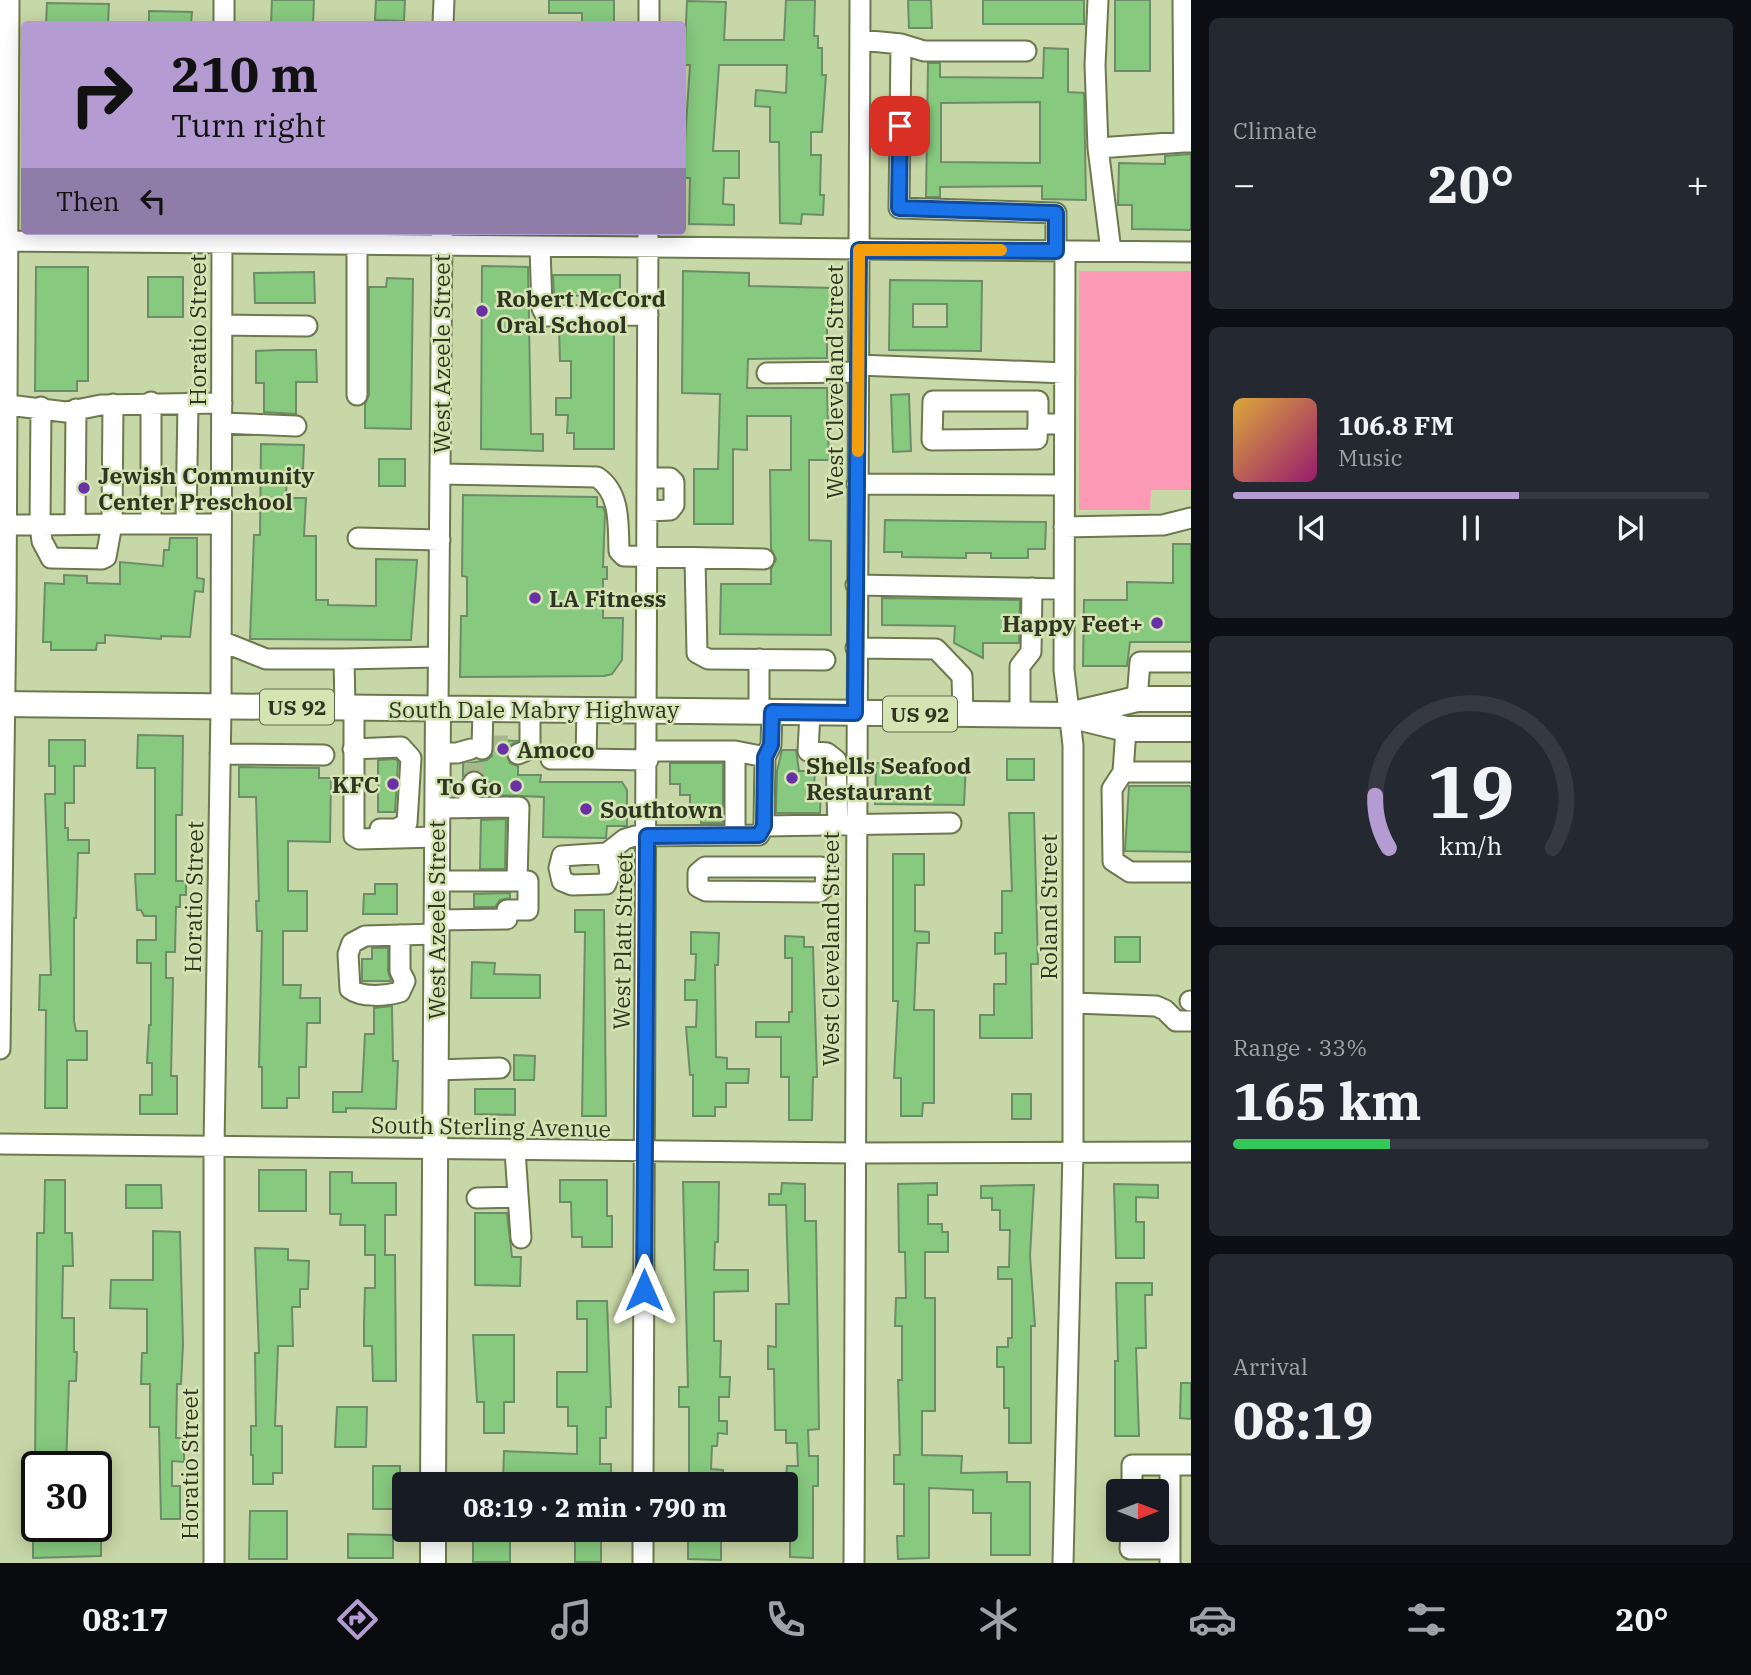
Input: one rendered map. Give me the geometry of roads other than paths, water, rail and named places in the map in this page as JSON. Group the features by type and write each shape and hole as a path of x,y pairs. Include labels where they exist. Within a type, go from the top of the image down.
{"main road":[{"name":"US 92","path":"1069,715 1137,699 1191,699"},
{"name":"South Dale Mabry Highway","path":"2,704 1069,715"},
{"name":"West Azeele Street","path":"433,1472 438,708"},
{"name":"US 92","path":"1069,715 1126,729 1191,729"},
{"path":"433,1542 433,1563"}],"street":[{"path":"0,1049 4,241 9,0"},
{"path":"224,0 224,21"},
{"path":"443,21 444,0"},
{"path":"649,0 649,21"},
{"name":"West Cleveland Street","path":"854,1563 855,1153 845,761 855,713 860,0"},
{"path":"1098,0 1095,65 1098,148 1108,209 1111,251"},
{"path":"1098,148 1187,142 1187,42 1183,0"},
{"path":"860,40 901,44 924,51 1026,51"},
{"name":"Roland Street","path":"901,44 899,208 1056,213 1065,373 1064,670 1073,745 1073,1152 1063,1563"},
{"path":"4,241 222,238 357,246 442,239 540,247 648,240 859,250 1191,252"},
{"name":"Horatio Street","path":"214,1563 214,1147 221,707 222,238"},
{"name":"West Azeele Street","path":"438,708 442,239"},
{"name":"West Platt Street","path":"643,1472 648,240"},
{"path":"357,246 357,395"},
{"path":"540,247 542,308 546,316 648,315"},
{"path":"222,325 307,326"},
{"path":"767,373 858,369 1065,373"},
{"path":"933,401 1038,401 1038,424 1037,439 932,440 933,401"},
{"path":"5,411 41,407 66,412 113,404 151,402 222,403"},
{"path":"151,402 151,524"},
{"path":"186,524 188,403"},
{"path":"41,407 42,541 51,558 102,559 106,557 110,546 112,524 113,404"},
{"path":"75,524 76,409"},
{"path":"222,423 296,426"},
{"path":"1038,424 1064,424"},
{"path":"440,474 597,477 607,486 618,510 619,551 628,557 764,559"},
{"path":"857,484 1064,485"},
{"path":"1064,527 1164,525 1191,518"},
{"path":"3,524 221,524"},
{"path":"358,538 440,540"},
{"path":"695,559 696,653 708,659 825,660"},
{"path":"856,585 1064,589"},
{"path":"1020,714 1020,666 1031,652 1032,588"},
{"path":"221,641 266,659 438,657"},
{"path":"856,648 936,649 962,676 963,714"},
{"path":"344,659 353,749 357,825 354,836 359,839 437,838"},
{"path":"758,867 765,757 771,745 759,659"},
{"path":"1137,699 1140,662 1191,662"},
{"path":"438,753 479,752 483,708"},
{"path":"521,749 530,749 530,708"},
{"path":"586,759 587,709"},
{"path":"810,712 808,751 827,753 845,761"},
{"path":"1126,729 1123,772 1112,789 1113,861 1130,872 1191,872"},
{"path":"353,749 401,747 409,752 407,823 396,829 365,829 357,825"},
{"path":"551,759 735,751 765,757"},
{"path":"735,751 735,835"},
{"path":"220,754 324,755"},
{"path":"1123,772 1191,772"},
{"path":"437,808 470,790 519,807 517,881"},
{"path":"607,853 625,839 647,836 735,835 761,830 847,825 951,823"},
{"path":"758,867 821,867 826,872 825,887 819,892 751,894 706,891 698,887 700,869 758,867"},
{"path":"405,981 400,992 391,995 360,994 350,989 348,954 352,943 365,936 400,935 436,927 507,919 507,910 528,910 528,881 437,881"},
{"path":"400,935 400,971 405,981"},
{"path":"405,981 436,981"},
{"path":"1073,1003 1156,1006 1165,1010 1176,1021 1191,1021"},
{"path":"435,1070 500,1068"},
{"name":"South Sterling Avenue","path":"0,1144 644,1152 1191,1152"},
{"path":"515,1151 521,1238"},
{"path":"477,1198 518,1197"},
{"path":"1132,1479 1132,1465 1191,1465"},
{"path":"1130,1542 1130,1549 1170,1556 1170,1465"},
{"path":"643,1542 643,1563"}],"tunnel":[{"path":"489,745 518,745"},
{"path":"474,759 474,782"}],"place":[{"name":"Robert McCord Oral School","path":"482,311"},
{"name":"Jewish Community Center Preschool","path":"84,488"},
{"name":"LA Fitness","path":"535,598"},
{"name":"Happy Feet+","path":"1157,623"},
{"name":"Amoco","path":"503,749"},
{"name":"Shells Seafood Restaurant","path":"792,778"},
{"name":"KFC","path":"393,784"},
{"name":"To Go","path":"516,786"},
{"name":"Southtown","path":"586,809"}]}
